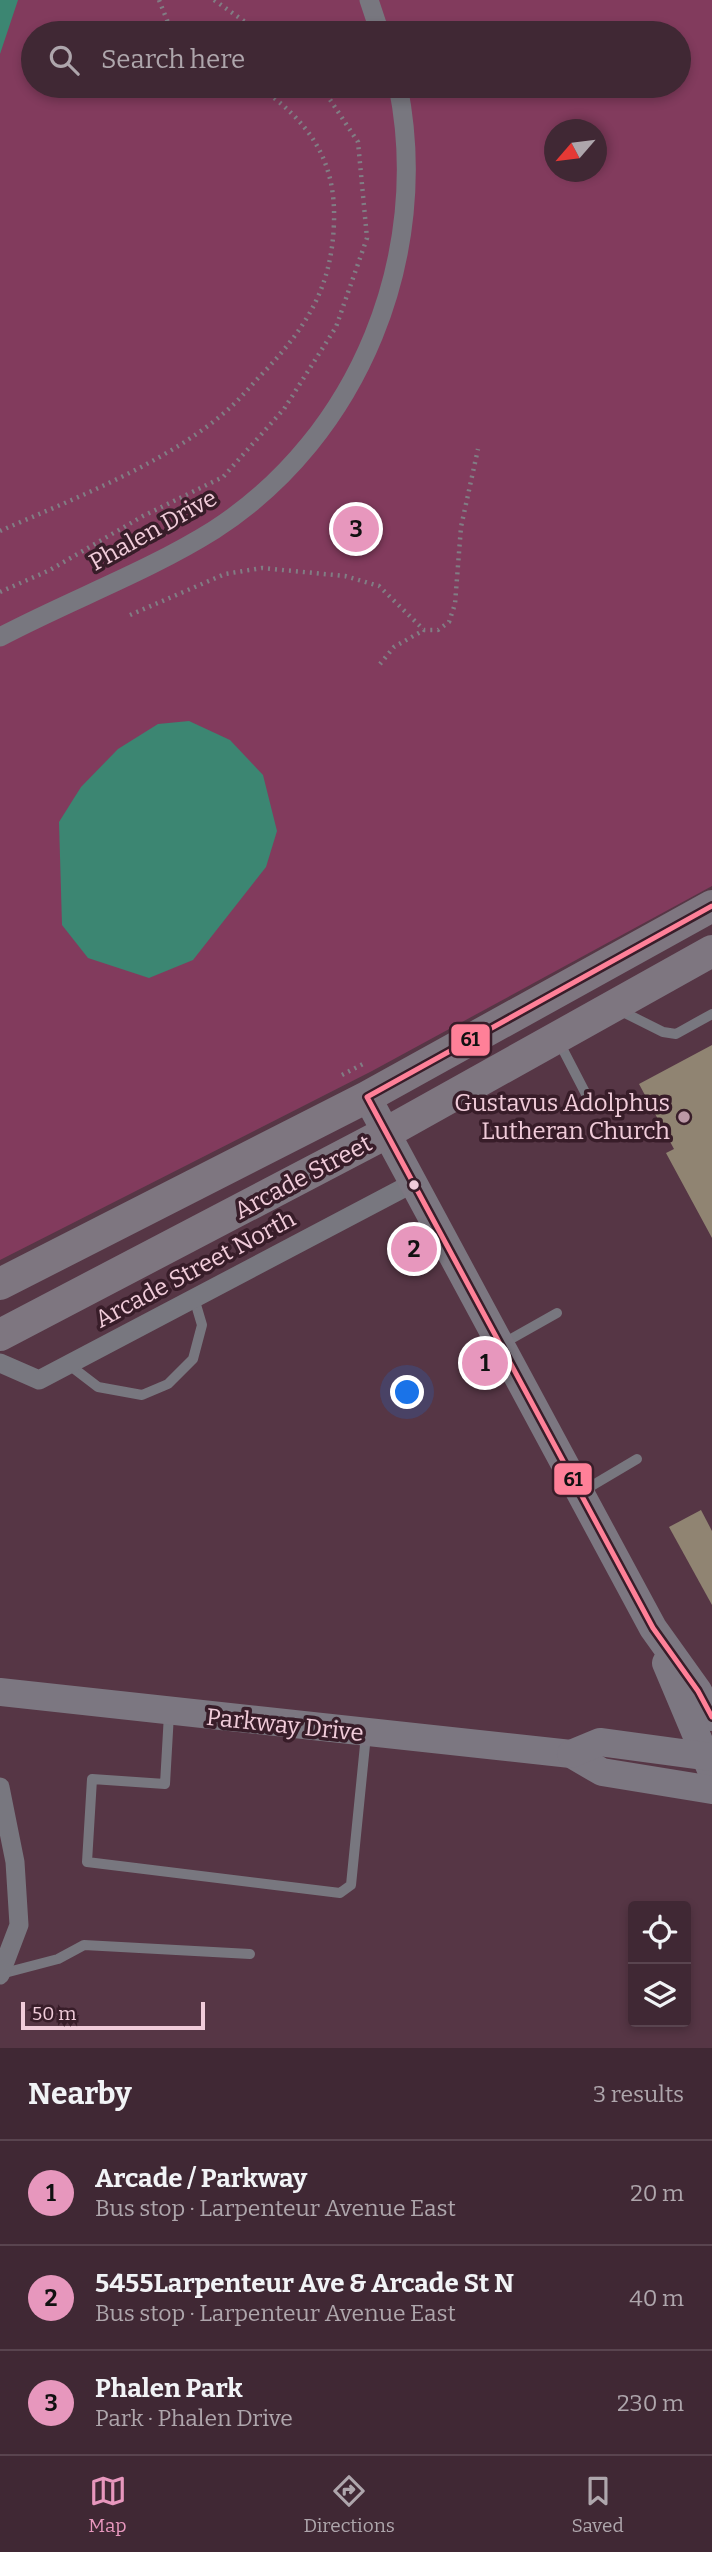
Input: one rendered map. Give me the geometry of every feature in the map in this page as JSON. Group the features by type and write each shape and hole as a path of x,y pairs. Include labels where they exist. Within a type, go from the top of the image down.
{"main road":[{"name":"Arcade Street","path":"0,1284 366,1097 712,906"},
{"name":"Arcade Street","path":"0,1335 386,1133 712,951"},
{"path":"366,1097 653,1628 710,1762"},
{"path":"653,1628 698,1691 712,1717"},
{"name":"Parkway Drive","path":"0,1692 366,1734 571,1754 602,1772 712,1790"},
{"name":"Parkway Drive","path":"571,1754 600,1742 710,1762"}],"street":[{"path":"369,0 376,21"},
{"name":"Phalen Drive","path":"0,637 215,529 285,473 330,418 366,354 393,284 406,213 406,149 400,98"},
{"name":"Arcade Street North","path":"0,1363 39,1380 193,1296 413,1183"},
{"path":"0,1787 15,1862 19,1925 0,1974"}],"lane":[{"path":"611,1006 663,1032 676,1034 712,1014"},
{"path":"556,1036 588,1098"},
{"path":"68,1364 98,1387 142,1395 168,1384 193,1359 202,1325 193,1296"},
{"path":"499,1345 557,1314"},
{"path":"580,1493 637,1459"},
{"path":"169,1712 165,1784 92,1779 88,1862 340,1893 351,1885 366,1734"},
{"path":"0,1974 58,1959 84,1945 250,1954"}],"path":[{"path":"159,0 168,21"},
{"path":"214,0 244,21"},
{"path":"0,531 166,453 202,429 236,403 310,317 328,271 333,244 334,211 330,175 323,152 299,119 273,98"},
{"path":"0,593 50,570 143,516 223,477 284,409 336,327 367,238 358,142 329,98"},
{"path":"380,664 394,647 424,630 438,630 449,622 455,604 461,527 478,449"},
{"path":"130,615 225,574 262,568 345,576 379,586 424,630"},
{"path":"332,1081 369,1061"}],"shaded area":[{"path":"0,0 712,0 712,886 372,1071 0,1260"},
{"path":"0,0 18,0 0,54"},
{"path":"189,721 230,740 263,775 277,831 266,867 193,960 149,978 88,958 62,925 59,822 81,787 118,749 158,724"}],"building":[{"name":"Gustavus Adolphus Lutheran Church","path":"712,1045 712,1238 666,1153 674,1149 639,1084"},
{"path":"701,1510 712,1531 712,1605 669,1527"}],"transit line":[{"name":"61","path":"712,906 367,1097 653,1628 698,1691 712,1717"}],"place":[{"name":"Phalen Park","path":"356,529"},
{"name":"Gustavus Adolphus Lutheran Church","path":"684,1117"},
{"name":"5455Larpenteur Ave & Arcade St N","path":"414,1249"},
{"name":"Arcade / Parkway","path":"485,1363"}]}
